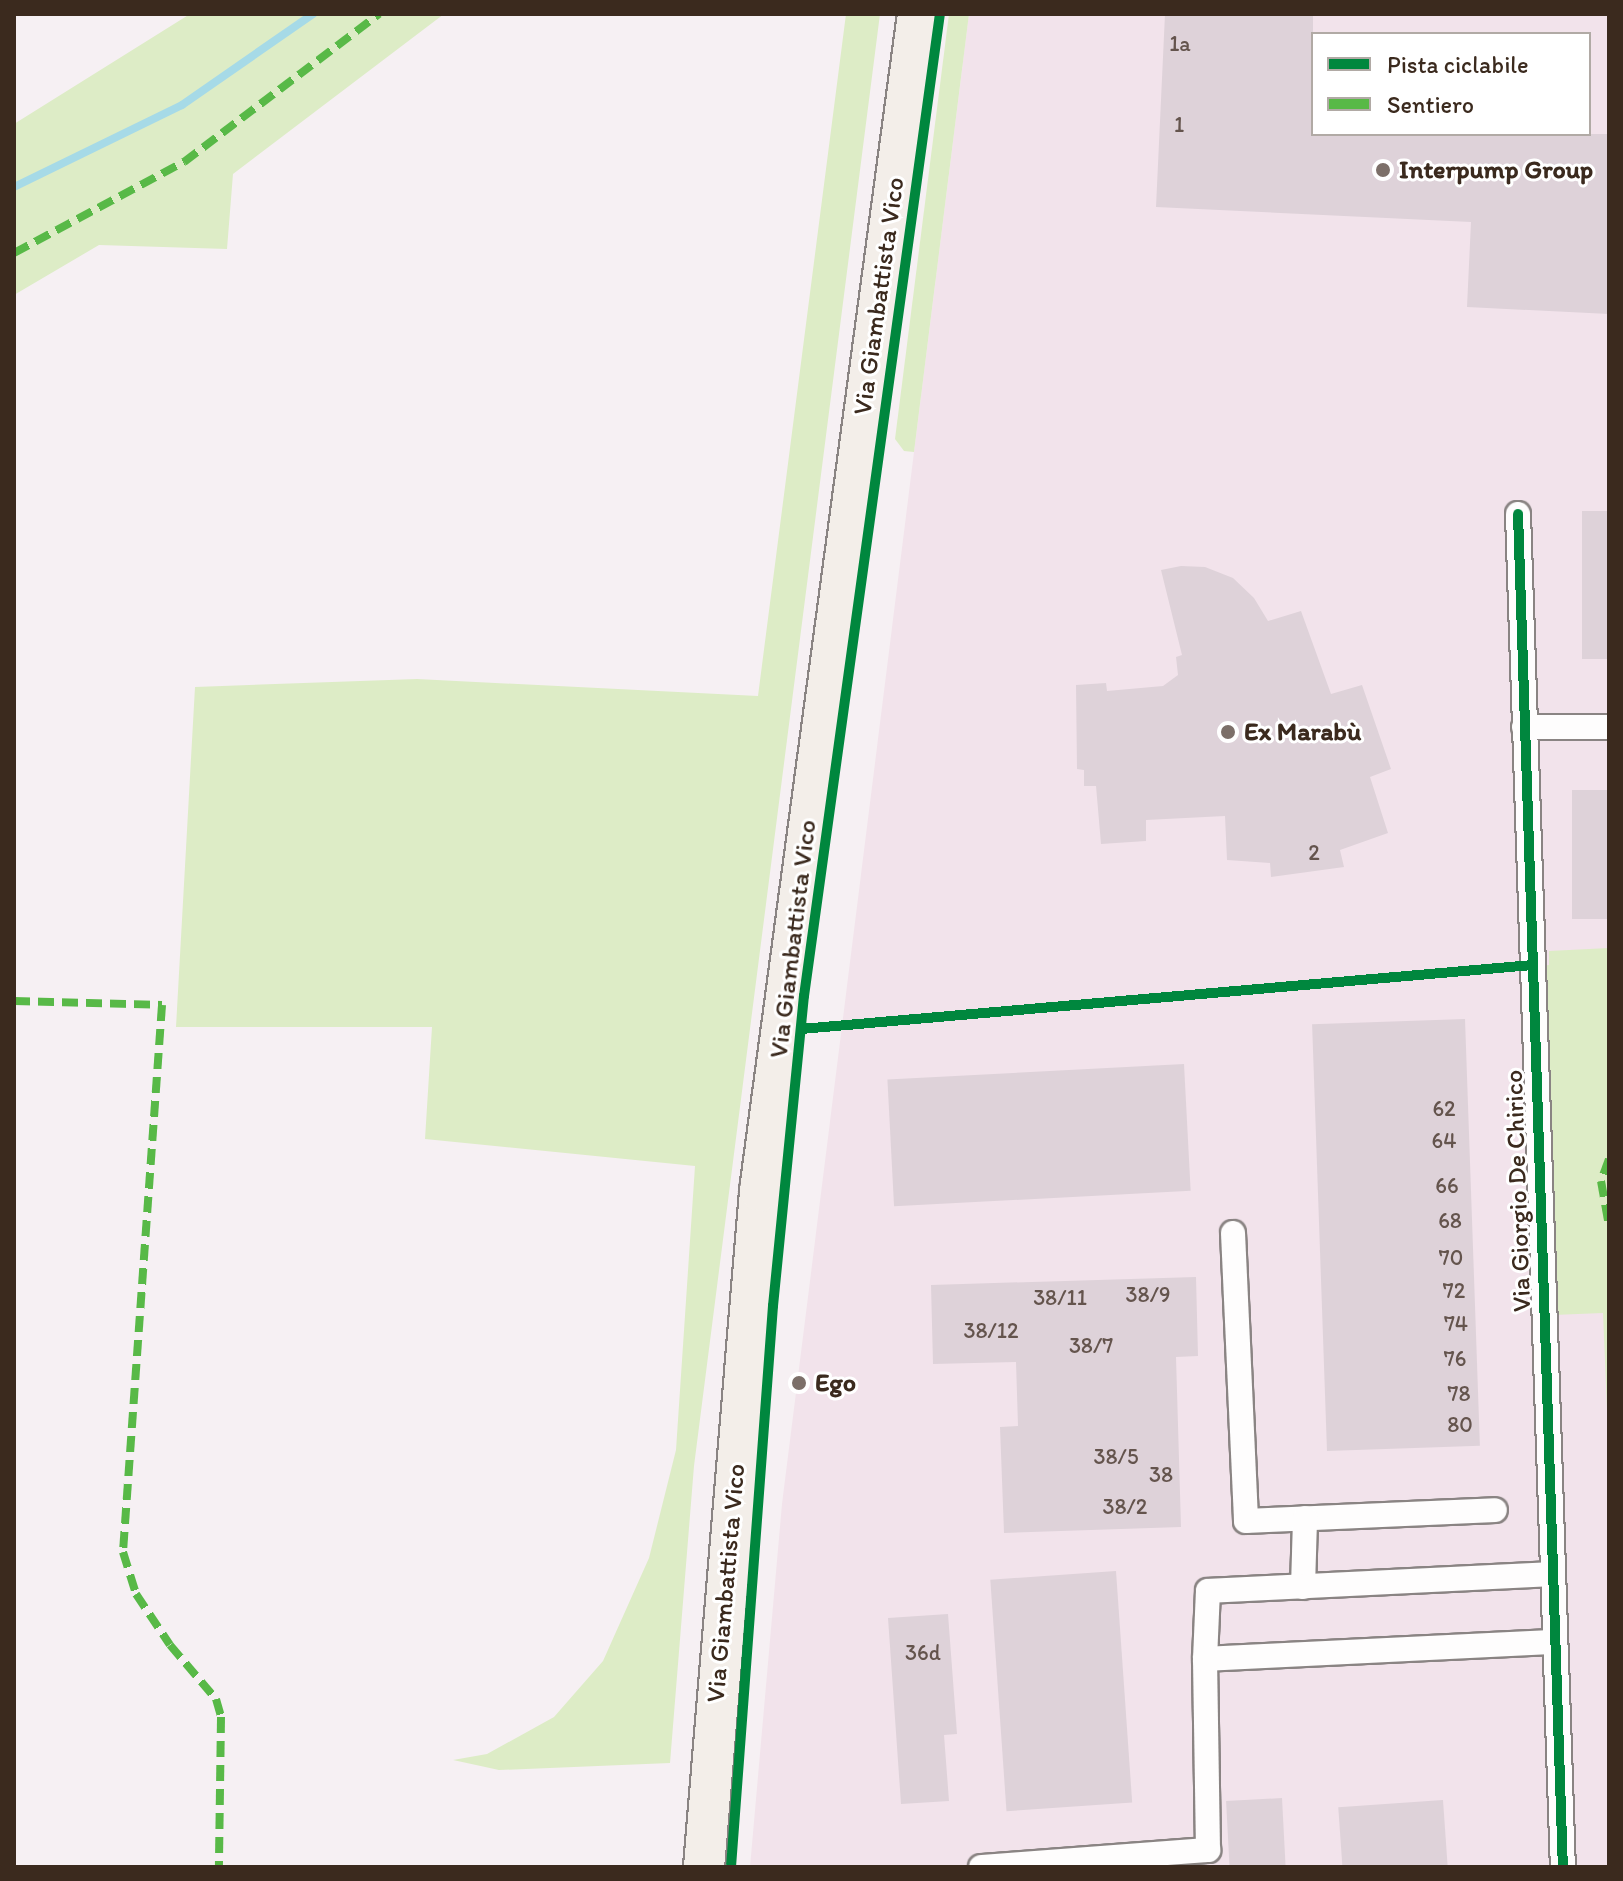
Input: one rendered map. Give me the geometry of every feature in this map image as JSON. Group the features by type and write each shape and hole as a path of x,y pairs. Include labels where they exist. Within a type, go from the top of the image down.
{"main road":[{"name":"Via Giambattista Vico","path":"704,1867 760,1191 918,14"}],"street":[{"name":"Via Giorgio De Chirico","path":"1518,514 1563,1867"},
{"path":"1524,727 1609,727"},
{"path":"1233,1233 1246,1521 1495,1510"},
{"path":"1303,1587 1305,1518"},
{"path":"981,1867 1208,1850 1205,1659 1208,1591 1552,1574"},
{"path":"1205,1659 1555,1642"}],"shaded area":[{"path":"969,14 1609,14 1609,1867 750,1867 782,1504"}],"green space":[{"path":"190,14 444,14 233,174 227,249 99,245 14,295 14,124"},
{"path":"846,14 880,14 694,1466 670,1763 499,1770 453,1760 487,1754 554,1717 603,1661 649,1558 676,1450 695,1166 425,1139 432,1027 176,1027 195,687 417,679 758,696"},
{"path":"949,14 969,14 914,452 904,451 895,439"},
{"path":"1609,948 1609,1458 1603,1313 1553,1315 1541,966 1549,965 1549,951"}],"building":[{"name":"Interpump Group","path":"1165,14 1313,14 1311,136 1609,134 1609,314 1467,307 1471,222 1156,207"},
{"path":"1582,511 1609,511 1609,659 1582,659"},
{"name":"Ex Marabù","path":"1181,566 1205,567 1233,578 1254,598 1268,621 1301,611 1331,694 1362,685 1391,769 1370,777 1388,833 1340,850 1344,867 1271,877 1270,863 1227,860 1225,816 1146,820 1146,841 1101,844 1096,786 1084,786 1084,770 1077,769 1076,685 1106,683 1107,691 1163,686 1178,675 1176,657 1182,655 1161,570"},
{"path":"1572,790 1609,790 1609,919 1572,919"},
{"path":"1465,1019 1480,1446 1327,1451 1312,1024"},
{"path":"1184,1064 1191,1191 894,1206 887,1080"},
{"path":"1196,1277 1198,1356 1176,1357 1181,1527 1004,1533 1000,1427 1018,1426 1016,1362 933,1364 931,1285"},
{"path":"1116,1571 1132,1802 1006,1811 990,1580"},
{"path":"948,1614 957,1734 944,1735 949,1801 901,1804 888,1618"},
{"path":"1282,1798 1286,1867 1230,1867 1226,1801"},
{"path":"1443,1800 1448,1867 1342,1867 1338,1807"}],"waterway":[{"path":"14,187 182,105 313,14"}],"marked path":[{"path":"14,253 184,162 379,14"},
{"path":"14,1001 162,1005 123,1552 136,1594 170,1645 216,1699 221,1717 219,1867"},
{"path":"1609,1159 1601,1181 1609,1226"}],"cycle path":[{"path":"731,1867 773,1306 804,996 940,14"},
{"path":"1518,514 1563,1867"},
{"path":"801,1029 1532,965"}],"place":[{"name":"Interpump Group","path":"1383,170"},
{"name":"Ex Marabù","path":"1228,732"},
{"name":"Ego","path":"799,1383"}]}
